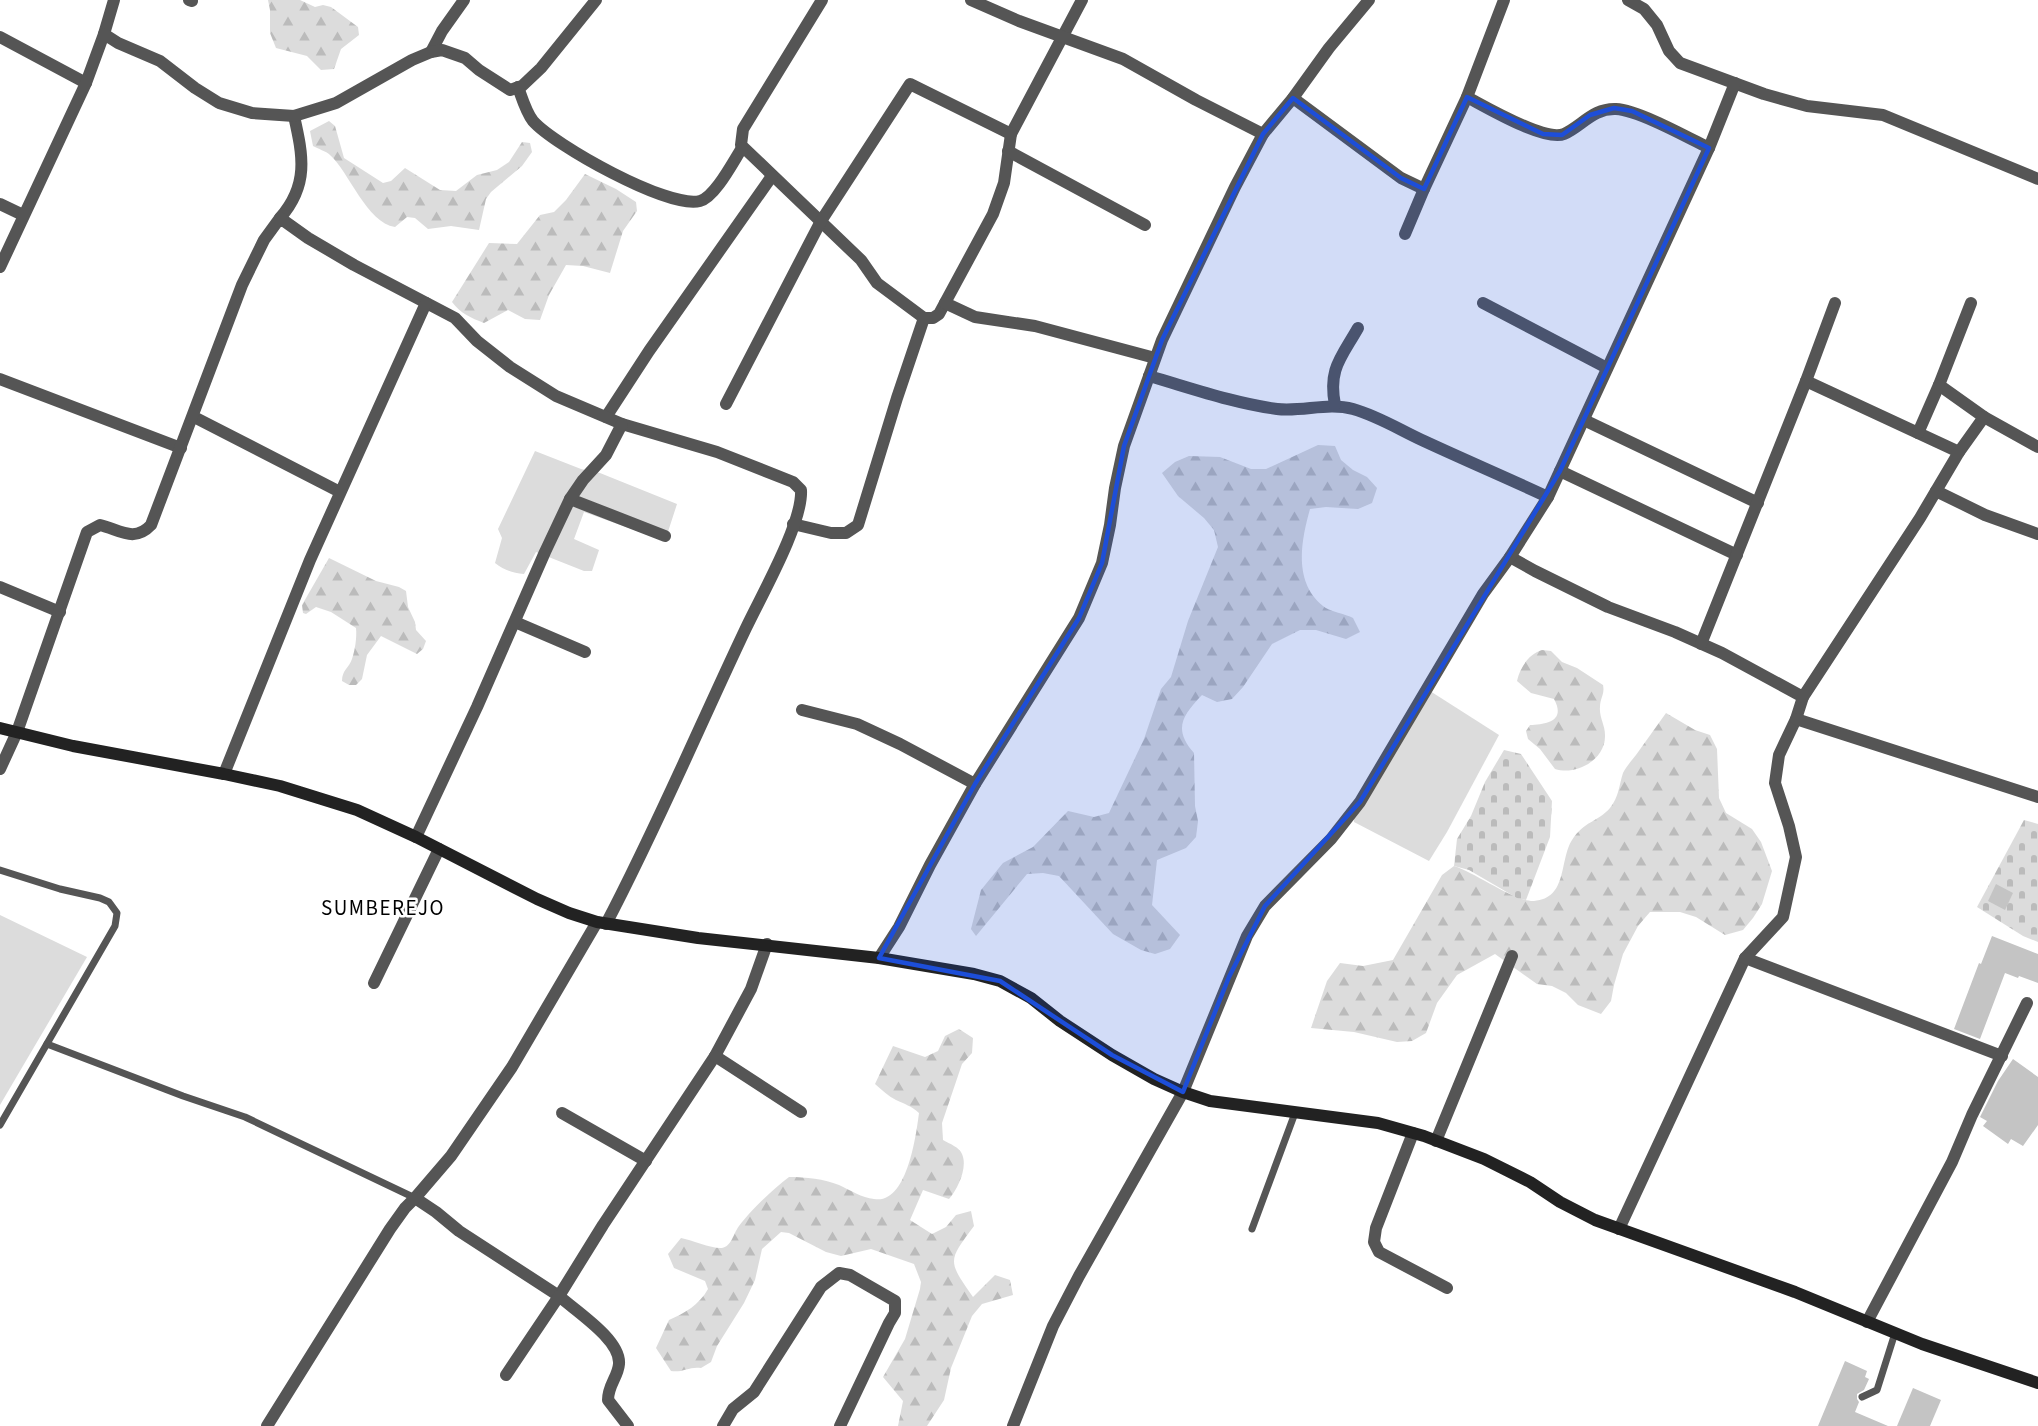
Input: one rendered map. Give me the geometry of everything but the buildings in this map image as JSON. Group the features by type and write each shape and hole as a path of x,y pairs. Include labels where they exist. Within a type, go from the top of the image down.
{"street":[{"path":"0,267 86,83 114,0"},
{"path":"431,52 442,31 464,0"},
{"path":"104,34 118,43 160,61 219,103 252,113 294,116 336,103 411,60 442,50 454,53 510,90 522,86 541,68 596,0"},
{"path":"822,0 743,129 740,140 742,148 861,260 877,284 924,318 933,318 939,314 993,214 1004,183 1011,134 1082,0"},
{"path":"971,0 1019,21 1123,59 1263,134"},
{"path":"879,958 899,927 975,784 1079,618 1102,563 1125,446 1155,358 1210,238 1263,134 1369,0"},
{"path":"1405,234 1467,97 1504,0"},
{"path":"1629,0 1644,9 1657,25 1669,51 1680,63 1764,94 1807,106 1883,115 2038,179"},
{"path":"0,37 86,83"},
{"path":"1012,1426 1058,1316 1183,1092 1247,936 1265,906 1331,839 1360,802 1483,594 1510,557 1548,497 1709,148 1735,83"},
{"path":"726,404 821,220 910,84 1011,134"},
{"path":"518,87 532,120 557,141 623,178 658,194 699,201 711,195 742,148"},
{"path":"1467,97 1543,134 1562,135 1590,116 1614,108 1632,111 1709,148"},
{"path":"1293,98 1401,178 1424,189"},
{"path":"0,769 17,732 87,532 100,525 136,536 144,533 151,525 194,417 242,285 264,240 291,205 300,185 302,157 294,116"},
{"path":"1008,151 1145,225"},
{"path":"606,417 649,351 772,176"},
{"path":"0,204 23,215"},
{"path":"267,1426 390,1229 405,1208 451,1156 512,1067 602,923 674,786 766,588 802,500 801,490 794,482 717,452 622,424 556,396 510,367 477,341 455,318 354,265 308,238 280,218"},
{"path":"224,774 310,560 426,303"},
{"path":"945,303 975,317 1035,326 1155,358"},
{"path":"1483,303 1607,368"},
{"path":"1701,644 1806,381 1834,303"},
{"path":"1918,433 1971,303"},
{"path":"793,524 838,533 846,533 858,525 924,318"},
{"path":"1335,405 1331,389 1332,378 1358,328"},
{"path":"1149,376 1220,397 1276,409 1300,411 1335,405 1373,416 1548,497"},
{"path":"0,379 182,448"},
{"path":"1806,381 1959,452"},
{"path":"1939,385 1984,417 2038,447"},
{"path":"194,417 340,492"},
{"path":"1619,1229 1745,958 1783,917 1796,857 1775,783 1779,754 1796,719 1803,697 1959,452 1984,417"},
{"path":"1584,420 1758,502"},
{"path":"416,837 570,499 583,480 606,455 622,424"},
{"path":"1560,471 1737,555"},
{"path":"1936,491 1985,516 2038,534"},
{"path":"570,499 664,536"},
{"path":"1510,557 1608,607 1701,644 1803,697"},
{"path":"0,587 60,612"},
{"path":"515,622 585,652"},
{"path":"802,710 857,724 975,784"},
{"path":"1796,719 2038,797"},
{"path":"0,728 73,747 280,786 357,810 569,913 602,923 698,938 879,958 974,974 1000,981 1031,998 1060,1021 1112,1055 1154,1079 1183,1092 1210,1101 1378,1123 1413,1133 1484,1159 1530,1182 1560,1202 1595,1220 1796,1292 1922,1344 2038,1383"},
{"path":"374,983 439,849"},
{"path":"506,1375 715,1056 751,989 767,944"},
{"path":"1436,1141 1512,956"},
{"path":"1745,958 2002,1056"},
{"path":"1867,1322 1952,1162 1972,1115 2027,1003"},
{"path":"715,1056 801,1112"},
{"path":"562,1113 646,1161"},
{"path":"1413,1133 1376,1228 1374,1242 1379,1252 1447,1288"},
{"path":"415,1198 459,1231 559,1296 608,1336 620,1356 619,1369 611,1382 608,1400 628,1426"},
{"path":"723,1426 733,1409 754,1392 821,1287 839,1273 850,1275 895,1301 896,1313 889,1323 840,1426"}],"lane":[{"path":"0,870 60,889 100,898 109,902 117,912 115,926 0,1125"},
{"path":"47,1044 245,1117 415,1198"},
{"path":"1252,1229 1295,1113"},
{"path":"1862,1397 1877,1390 1895,1333"}],"highlighted area":[{"path":"1467,97 1543,134 1562,135 1590,115 1614,108 1632,111 1709,148 1560,471 1360,802 1265,906 1229,977 1183,1092 1112,1055 1000,981 879,958 975,784 1079,618 1102,563 1124,446 1162,340 1263,134 1293,98 1401,178 1424,189"}],"green space":[{"path":"268,0 300,0 315,7 323,5 331,7 358,27 359,35 341,49 334,69 321,70 307,56 276,48 270,33"},
{"path":"329,121 335,126 344,158 383,183 391,181 405,168 440,190 456,191 477,175 497,170 509,162 522,142 530,143 532,152 522,166 486,199 479,230 451,226 428,229 415,218 407,217 395,227 376,216 367,207 337,163 328,154 313,146 310,131"},
{"path":"585,174 636,202 637,211 623,231 610,273 583,266 566,265 549,295 540,320 525,319 508,310 484,323 459,309 452,302 489,243 517,244 540,215 554,212 566,200"},
{"path":"1318,445 1335,446 1341,460 1353,470 1367,477 1377,488 1372,503 1358,509 1326,507 1310,509 1302,547 1303,573 1313,596 1325,608 1353,618 1360,632 1346,639 1316,630 1300,630 1272,644 1243,687 1232,699 1217,702 1202,695 1185,716 1182,730 1187,744 1194,753 1195,806 1198,821 1196,837 1186,848 1157,860 1152,905 1180,935 1170,949 1155,954 1141,950 1113,934 1059,876 1043,873 1027,874 976,936 971,929 981,890 1003,863 1033,847 1068,811 1094,817 1109,813 1144,739 1161,689 1171,677 1188,621 1218,547 1214,530 1204,518 1178,496 1162,473 1175,462 1189,456 1220,457 1251,469 1266,469"},
{"path":"535,451 581,469 600,473 677,504 665,541 584,512 574,539 599,550 592,571 584,571 536,552 524,574 508,571 495,563 502,538 498,529"},
{"path":"329,558 376,581 406,591 408,607 416,630 426,641 423,649 417,654 381,636 367,655 362,679 356,685 349,685 342,681 343,674 353,655 356,628 331,612 316,607 306,614 303,613 302,605"},
{"path":"1542,650 1551,651 1562,662 1577,668 1603,685 1600,711 1605,731 1604,744 1595,758 1581,768 1564,771 1555,769 1540,749 1528,739 1526,731 1530,725 1553,720 1558,712 1554,699 1531,693 1517,681 1526,662"},
{"path":"1430,691 1499,735 1429,861 1354,822 1354,817"},
{"path":"1666,713 1695,730 1710,735 1717,749 1719,798 1726,813 1752,829 1761,842 1772,871 1762,904 1743,930 1725,935 1696,917 1680,912 1650,912 1638,926 1623,954 1611,1001 1601,1014 1578,1005 1566,993 1552,986 1537,984 1495,954 1457,975 1437,1003 1426,1033 1412,1041 1397,1042 1354,1032 1311,1028 1327,981 1340,963 1363,966 1393,960 1442,875 1454,866 1526,900 1534,901 1552,893 1558,886 1572,840 1581,829 1601,816 1613,804 1624,771"},
{"path":"1504,750 1521,754 1552,801 1550,837 1526,900 1517,898 1469,870 1454,866 1457,839 1471,816 1485,782"},
{"path":"2024,820 2038,824 2038,942 2023,936 1977,907"},
{"path":"0,915 87,957 0,1105"},
{"path":"959,1029 973,1038 972,1053 962,1064 942,1123 943,1140 957,1148 962,1154 963,1171 956,1190 949,1199 923,1190 910,1220 932,1234 946,1227 956,1215 971,1211 974,1226 955,1254 955,1268 973,1297 995,1275 1010,1280 1013,1295 982,1304 972,1316 951,1368 944,1400 927,1426 898,1426 903,1401 883,1377 905,1339 921,1282 914,1264 871,1249 841,1256 826,1252 789,1233 781,1232 762,1249 755,1280 744,1303 717,1346 711,1362 701,1368 671,1371 656,1348 669,1320 691,1308 708,1289 705,1281 674,1268 668,1254 681,1238 713,1247 725,1247 750,1213 789,1177 827,1181 874,1199 885,1198 895,1191 908,1167 919,1113 890,1097 875,1084 893,1046 925,1057 938,1051 945,1036"}],"district":[{"name":"SUMBEREJO","path":"383,908"}]}
